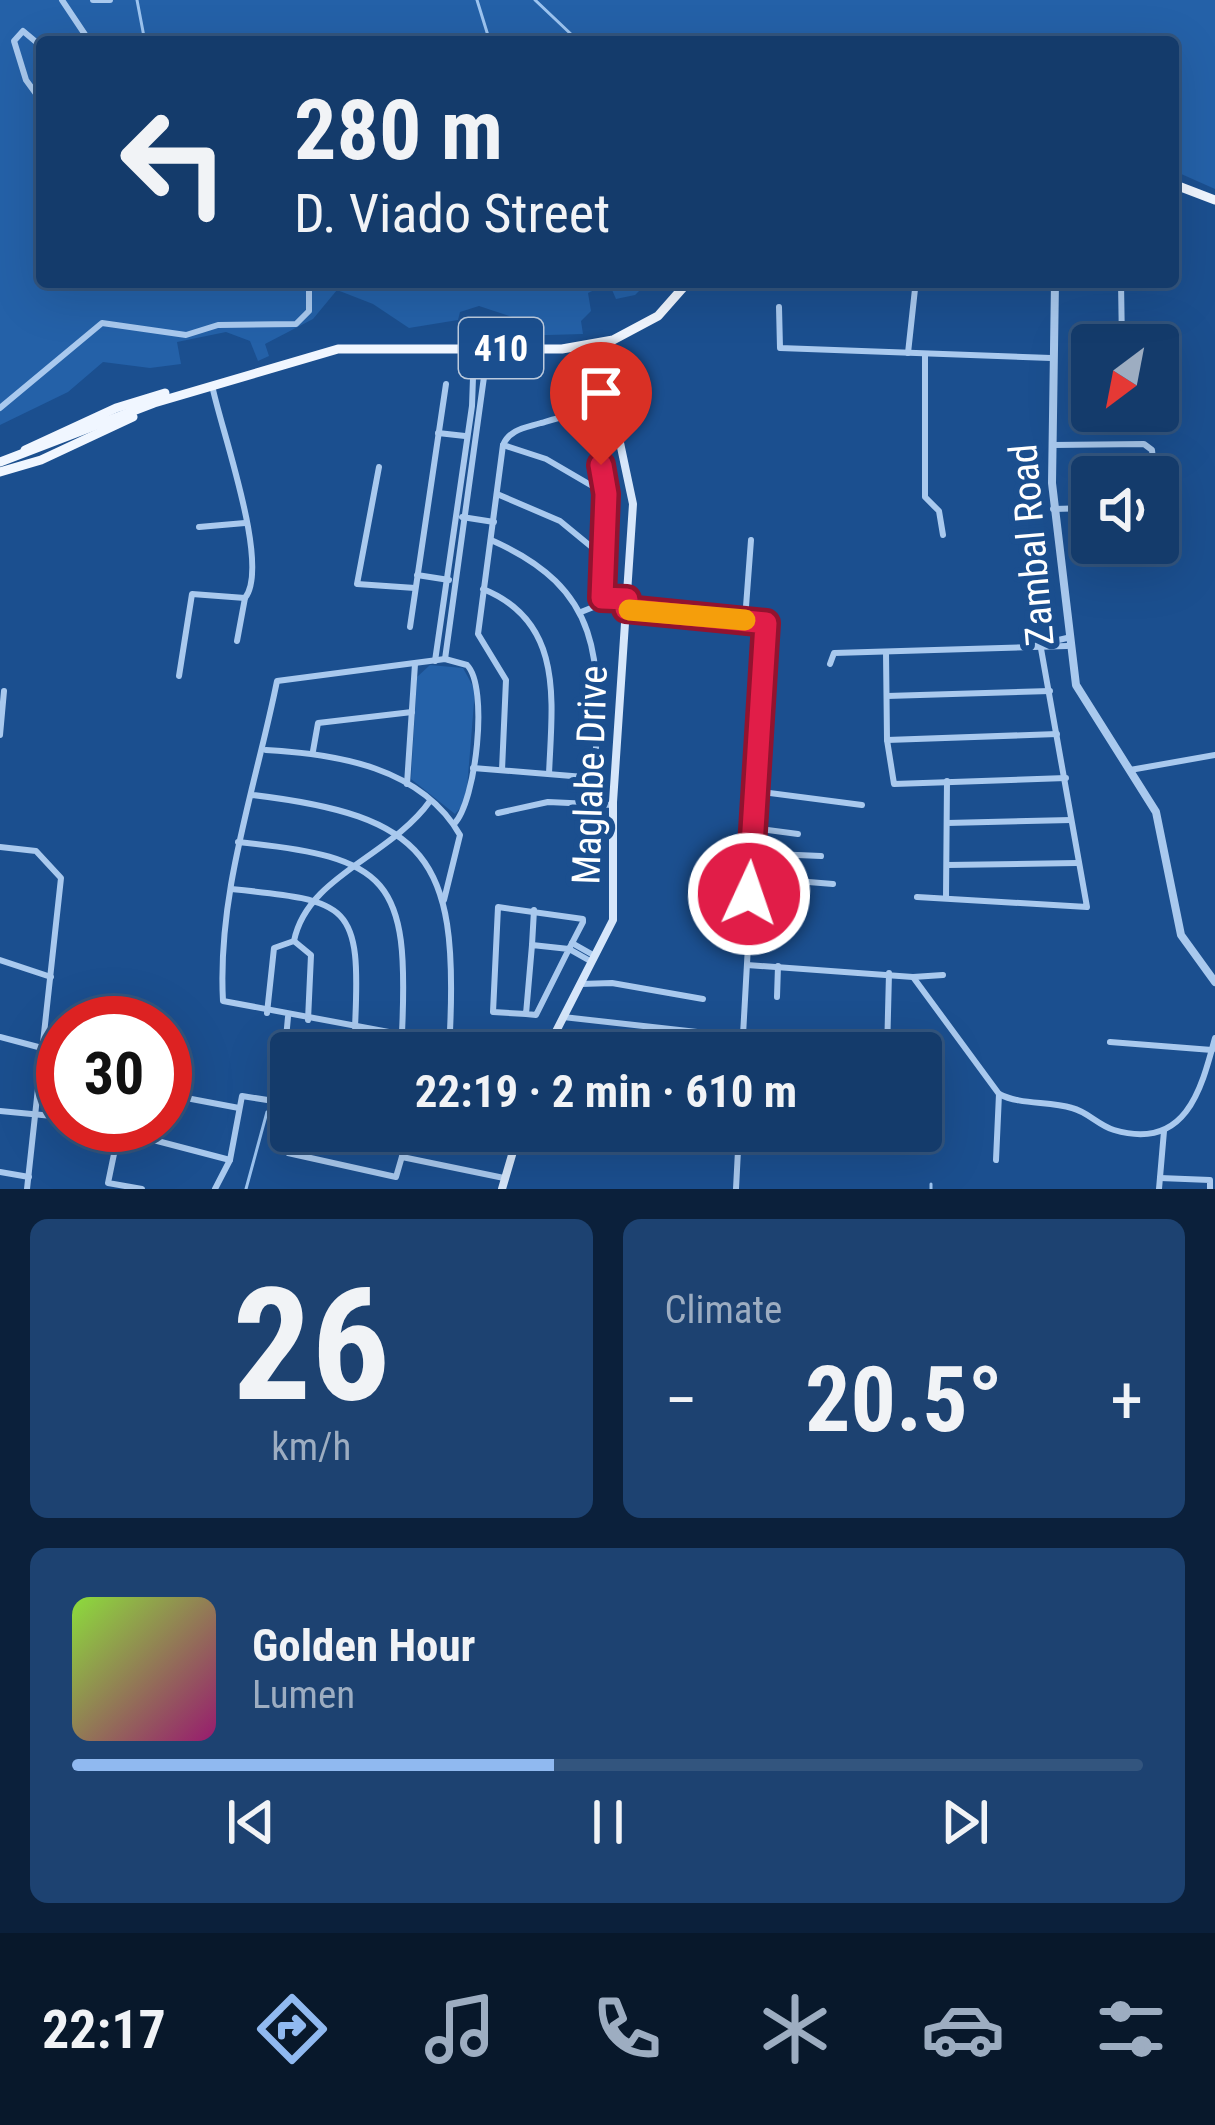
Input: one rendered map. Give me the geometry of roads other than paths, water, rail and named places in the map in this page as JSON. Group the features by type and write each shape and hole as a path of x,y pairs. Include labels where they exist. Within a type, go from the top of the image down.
{"main road":[{"path":"1179,186 1215,200"},
{"name":"410","path":"0,459 116,408 338,350 590,346 647,324 682,288"},
{"name":"Maglabe Drive","path":"556,1032 613,920 613,805 633,505 615,419 590,346"},
{"path":"0,459 212,385"},
{"name":"410","path":"0,472 212,385"},
{"path":"503,1184 513,1152"}],"street":[{"path":"62,0 87,36"},
{"path":"93,0 110,0"},
{"path":"36,41 23,31 14,40 26,80 36,94"},
{"path":"0,407 101,323 186,334 218,326 283,326 305,318 308,288"},
{"path":"908,354 916,288"},
{"name":"Zambal Road","path":"1055,288 1053,509 1067,642 1078,693 1130,770 1162,832 1181,935 1215,982"},
{"path":"1121,288 1122,324"},
{"path":"778,307 780,348 1052,358"},
{"path":"435,661 471,437 474,346"},
{"path":"471,437 483,408 488,347"},
{"path":"925,354 925,497 939,512 943,535"},
{"path":"410,627 446,384"},
{"path":"212,385 245,523 254,583 245,598 237,641"},
{"path":"474,391 485,392"},
{"path":"472,406 483,408"},
{"path":"502,770 506,680 496,657 475,639 503,446 513,431 577,418 595,435 606,494 599,608"},
{"path":"438,433 471,437"},
{"path":"1051,445 1144,444 1153,456"},
{"path":"503,446 546,459 606,494"},
{"path":"379,467 357,584 415,588"},
{"path":"497,494 560,520 605,558"},
{"path":"1053,509 1071,509"},
{"path":"460,517 494,522"},
{"path":"200,527 245,523"},
{"path":"473,768 588,777 595,768 598,674 581,611 550,573 491,540"},
{"path":"745,620 751,541"},
{"path":"417,575 451,580"},
{"path":"445,659 451,580"},
{"path":"483,589 524,615 550,662 549,774"},
{"path":"179,676 192,594 245,598"},
{"path":"602,598 766,623 742,1032"},
{"path":"581,611 627,604"},
{"path":"830,664 834,653 1067,642"},
{"path":"917,897 1087,907 1039,646"},
{"path":"886,652 887,740 894,784 1066,778"},
{"path":"394,1032 228,1006 222,997 238,842 281,678 445,659 467,665 479,685 473,768 469,806 454,824"},
{"path":"407,784 415,664"},
{"path":"0,735 4,691"},
{"path":"886,696 1050,691"},
{"path":"313,752 318,723 412,712"},
{"path":"887,740 1058,734"},
{"path":"266,749 313,752 367,764 430,802 454,824 461,844 444,900"},
{"path":"1130,770 1215,755"},
{"path":"946,897 947,781"},
{"path":"755,791 862,805"},
{"path":"253,795 337,806 400,837 444,900 454,955 450,1032"},
{"path":"267,1013 274,948 294,941 314,898 400,837 430,802"},
{"path":"498,813 548,802 613,805"},
{"path":"947,823 1071,820"},
{"path":"753,828 798,834"},
{"path":"238,842 323,851 359,866 386,895 403,931 402,1032"},
{"path":"0,847 36,851 61,878 49,996"},
{"path":"752,853 821,856"},
{"path":"946,865 1077,863"},
{"path":"749,894 778,895 784,880 833,884"},
{"path":"231,889 314,898 344,918 356,941 355,1027"},
{"path":"498,907 534,910 581,916 571,946 536,1015 493,1012 498,907"},
{"path":"526,1014 534,910"},
{"path":"294,941 311,955 308,1020"},
{"path":"532,945 571,946 594,959"},
{"path":"0,960 51,977"},
{"path":"747,965 944,975"},
{"path":"777,997 778,966"},
{"path":"888,1032 889,973"},
{"path":"914,977 999,1094 996,1160"},
{"path":"581,984 612,983 703,1000"},
{"path":"288,1017 288,1032"},
{"path":"563,1017 704,1032"},
{"path":"0,1036 36,1046"},
{"path":"999,1094 1083,1111 1113,1130 1164,1131 1194,1105 1215,1038"},
{"path":"1110,1042 1212,1050"},
{"path":"215,1189 230,1160 242,1096 270,1100"},
{"path":"192,1099 239,1108"},
{"path":"28,1189 36,1108"},
{"path":"0,1111 35,1118"},
{"path":"1160,1189 1164,1131"},
{"path":"192,1149 230,1160"},
{"path":"115,1152 109,1183 142,1189"},
{"path":"288,1152 396,1177 403,1152"},
{"path":"736,1189 738,1152"},
{"path":"402,1157 503,1184"},
{"path":"0,1172 29,1177"},
{"path":"1160,1178 1210,1180 1210,1189"}],"waterway":[{"path":"137,0 144,36"},
{"path":"477,0 488,36"},
{"path":"535,0 573,36"},
{"path":"246,1189 267,1112"},
{"path":"931,1184 931,1189"}]}
